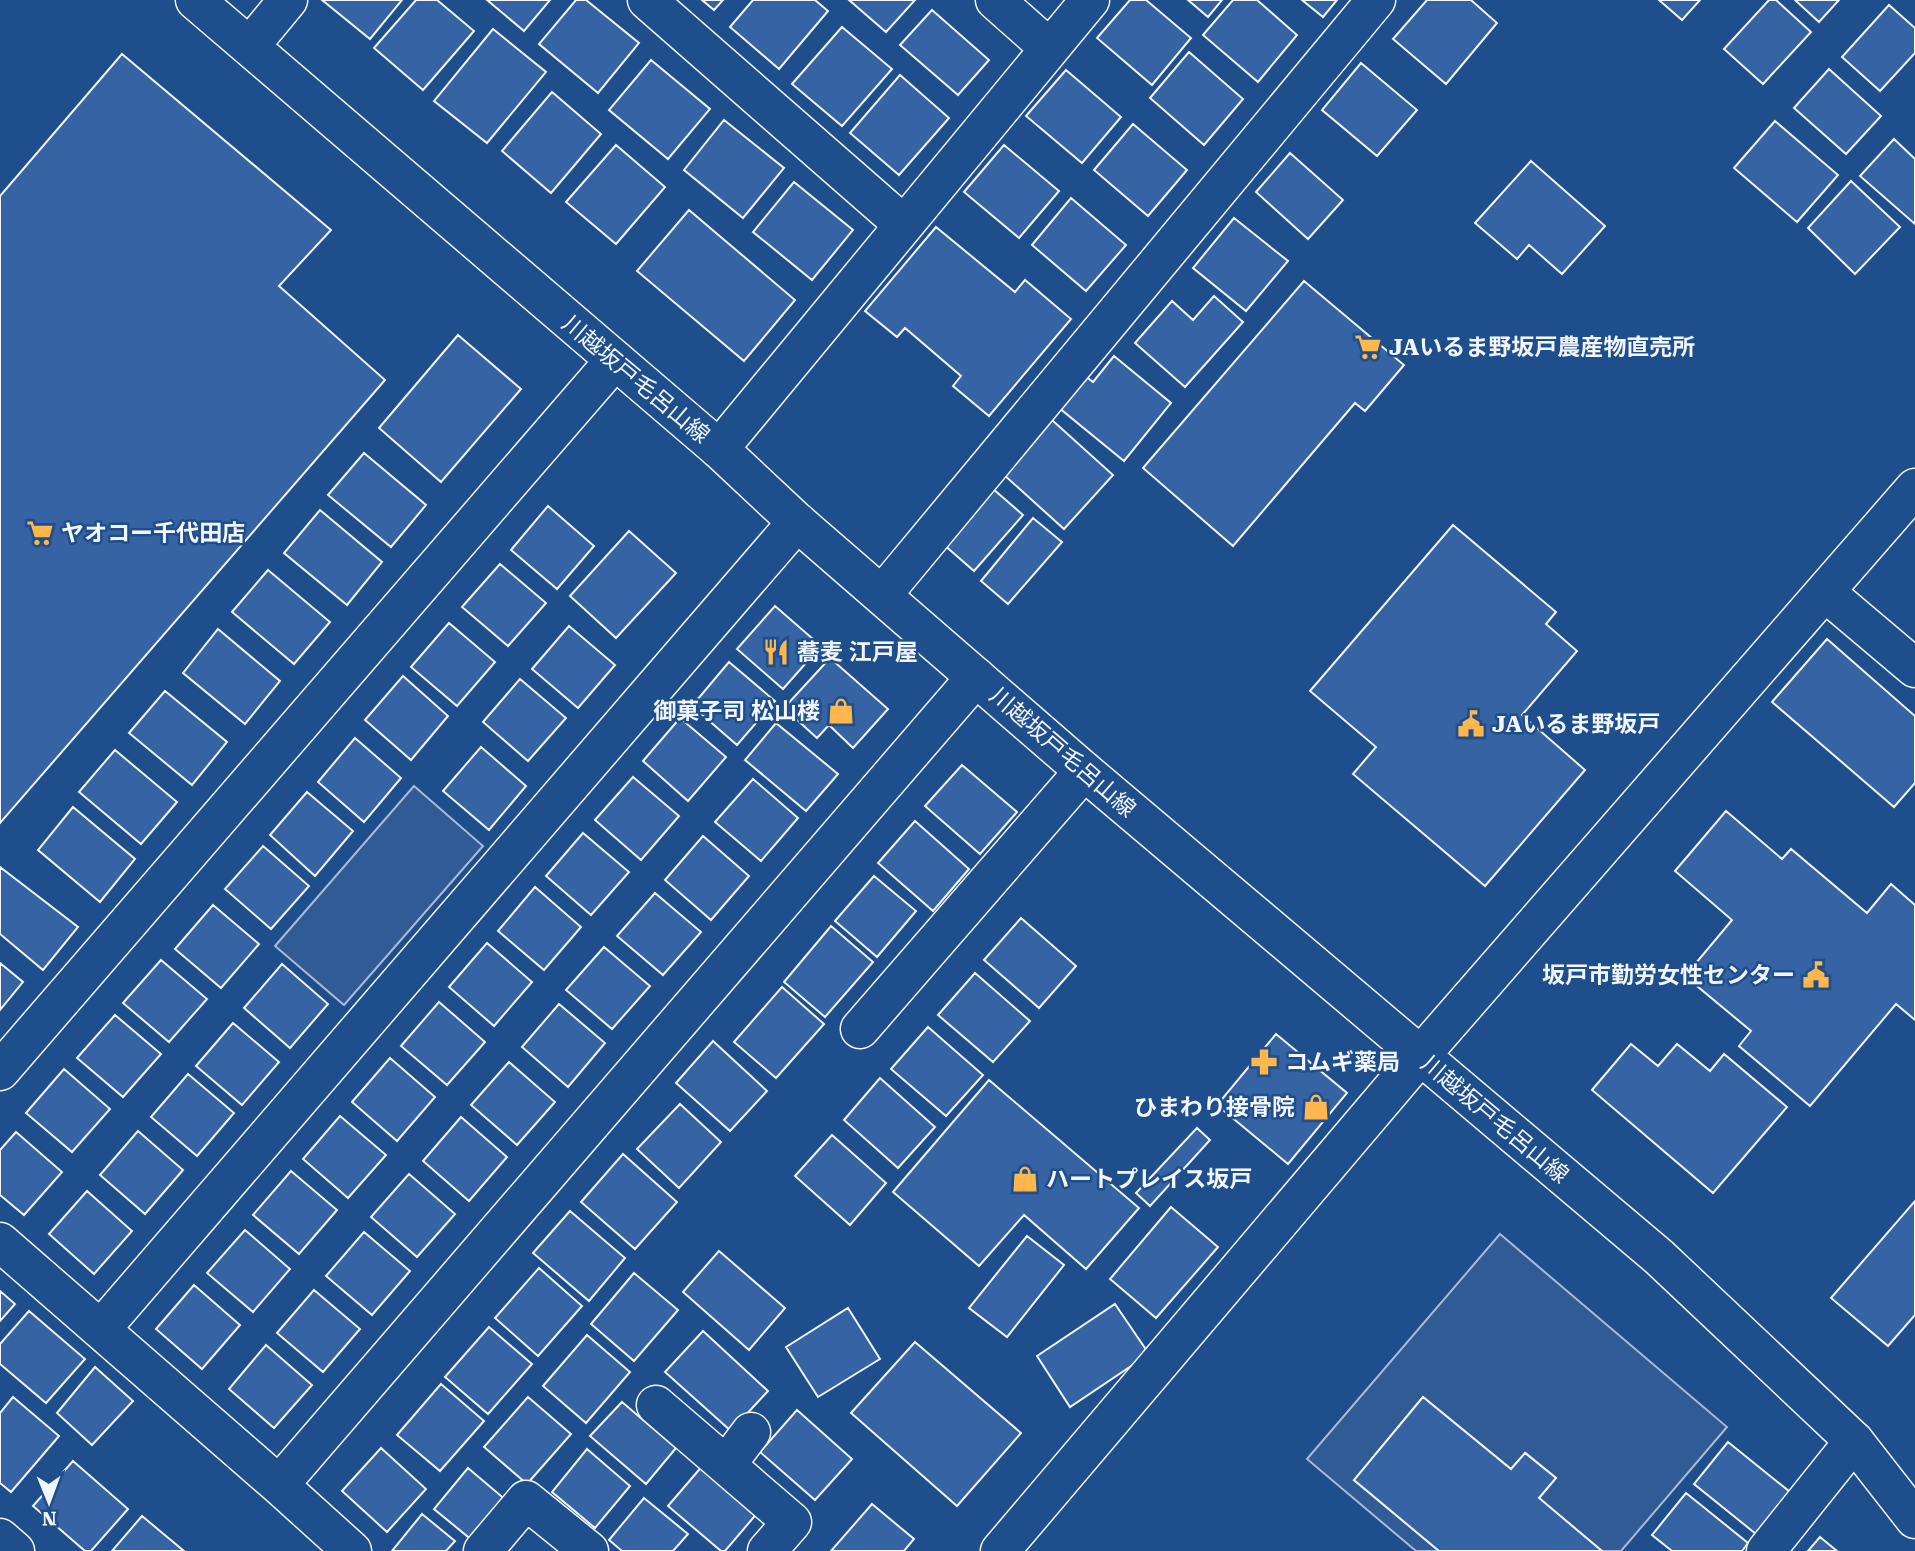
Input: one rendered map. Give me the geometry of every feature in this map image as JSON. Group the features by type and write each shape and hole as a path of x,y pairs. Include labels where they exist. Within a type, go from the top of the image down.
{"street":[{"name":"川越坂戸毛呂山線","path":"195,0 719,449 797,522 1084,771 1659,1257 1854,1441 1915,1519"},
{"path":"250,46 288,0"},
{"path":"647,0 904,225"},
{"path":"995,0 1049,48"},
{"path":"719,449 1090,0"},
{"path":"882,595 1376,0"},
{"path":"0,1071 615,360"},
{"path":"1000,1551 1420,1056 1915,488"},
{"path":"101,1329 797,522"},
{"path":"1825,592 1915,668"},
{"path":"279,1485 976,677"},
{"path":"860,1028 1084,771"},
{"path":"0,1242 352,1551"},
{"path":"656,1405 792,1522 767,1551"},
{"path":"726,1465 751,1432"},
{"path":"1766,1551 1854,1441"},
{"path":"483,1551 526,1500 589,1551"},
{"path":"0,1538 15,1551"}],"shaded area":[{"path":"414,786 483,846 344,1005 275,946"},
{"path":"1500,1234 1727,1427 1621,1551 1602,1551 1539,1498 1556,1478 1526,1453 1511,1469 1423,1397 1354,1480 1439,1551 1416,1551 1307,1459"}],"building":[{"path":"322,0 402,0 370,39"},
{"path":"416,0 437,0 474,31 423,90 374,48"},
{"path":"487,0 550,0 524,31"},
{"path":"576,0 586,0 639,43 598,93 539,44"},
{"path":"702,0 723,0 714,10"},
{"path":"753,0 815,0 828,11 779,69 730,27"},
{"path":"849,0 915,0 886,32"},
{"path":"1130,0 1146,0 1191,38 1152,85 1097,38"},
{"path":"1188,0 1222,0 1208,17"},
{"path":"1233,0 1257,0 1297,35 1258,82 1203,35"},
{"path":"1302,0 1337,0 1323,17"},
{"path":"1427,0 1471,0 1497,23 1446,84 1393,39"},
{"path":"1659,0 1700,0 1682,20"},
{"path":"1769,0 1776,0 1811,32 1763,84 1724,49"},
{"path":"1795,0 1839,0 1819,22"},
{"path":"1889,5 1915,28 1915,53 1880,91 1842,57"},
{"path":"932,10 989,60 958,95 900,45"},
{"path":"842,27 892,69 842,126 792,84"},
{"path":"493,29 546,72 487,143 434,101"},
{"path":"1189,52 1243,99 1204,145 1150,98"},
{"path":"122,54 331,230 279,286 385,380 0,823 0,196"},
{"path":"651,60 710,109 668,159 609,110"},
{"path":"1361,63 1417,110 1377,156 1322,110"},
{"path":"1829,69 1881,116 1846,154 1794,108"},
{"path":"1066,70 1121,117 1082,163 1026,116"},
{"path":"900,75 949,118 899,175 850,133"},
{"path":"552,92 601,134 551,193 502,151"},
{"path":"724,120 784,168 743,218 684,170"},
{"path":"1775,121 1838,175 1797,222 1734,168"},
{"path":"1133,124 1187,170 1148,216 1094,170"},
{"path":"1894,139 1915,159 1915,224 1860,176"},
{"path":"616,145 665,187 616,244 566,202"},
{"path":"1004,145 1059,191 1019,238 964,192"},
{"path":"1290,153 1343,200 1308,239 1256,192"},
{"path":"1531,161 1605,226 1562,274 1529,245 1517,259 1475,223"},
{"path":"1851,181 1900,227 1855,274 1808,228"},
{"path":"794,182 853,230 812,280 753,232"},
{"path":"1071,198 1126,245 1086,291 1032,245"},
{"path":"689,210 795,300 744,361 637,271"},
{"path":"1234,218 1288,261 1246,311 1193,268"},
{"path":"936,227 1015,292 1025,280 1071,319 989,416 953,386 961,376 905,328 897,337 865,311"},
{"path":"1304,281 1404,365 1365,411 1355,403 1233,546 1143,468"},
{"path":"1214,296 1243,322 1185,387 1135,343 1172,301 1193,320"},
{"path":"458,335 521,389 441,482 379,428"},
{"path":"1114,356 1171,403 1124,461 1058,407 1084,375 1093,382"},
{"path":"1052,420 1113,475 1064,529 1003,474"},
{"path":"364,453 426,505 391,547 328,495"},
{"path":"992,488 1023,515 974,571 943,544"},
{"path":"548,506 594,546 557,589 511,550"},
{"path":"320,510 382,562 347,605 284,553"},
{"path":"1033,518 1062,542 1008,604 981,581"},
{"path":"1453,525 1556,612 1546,624 1577,651 1522,715 1585,770 1485,886 1353,774 1376,747 1310,691"},
{"path":"629,531 676,573 616,638 570,596"},
{"path":"500,564 546,603 508,646 462,607"},
{"path":"268,570 330,622 294,664 232,612"},
{"path":"775,606 821,646 783,689 737,649"},
{"path":"449,623 495,662 457,706 411,667"},
{"path":"569,626 615,665 578,708 532,669"},
{"path":"218,629 280,681 245,724 183,673"},
{"path":"1827,639 1915,716 1915,783 1894,807 1772,702"},
{"path":"830,658 888,709 853,748 829,725 817,738 784,708"},
{"path":"729,662 775,701 737,745 692,706"},
{"path":"403,676 448,716 411,760 365,720"},
{"path":"520,679 566,718 528,761 483,722"},
{"path":"165,691 227,742 192,785 129,733"},
{"path":"680,718 726,757 688,801 643,761"},
{"path":"776,723 838,774 806,811 745,760"},
{"path":"355,738 401,778 364,822 318,782"},
{"path":"481,747 526,786 489,830 443,791"},
{"path":"115,750 177,802 141,844 79,792"},
{"path":"962,765 1017,812 980,854 925,806"},
{"path":"633,777 679,816 641,860 595,820"},
{"path":"753,779 798,818 761,861 715,822"},
{"path":"307,792 353,831 315,876 270,835"},
{"path":"73,807 135,859 100,902 38,850"},
{"path":"1726,811 1782,859 1791,849 1867,913 1891,884 1915,905 1915,1020 1896,1004 1810,1106 1739,1046 1751,1031 1685,976 1732,920 1675,871"},
{"path":"915,821 969,869 933,911 878,863"},
{"path":"583,833 629,872 591,915 546,876"},
{"path":"703,836 749,876 711,920 665,880"},
{"path":"263,846 309,886 271,929 225,889"},
{"path":"0,867 78,927 43,970 0,934"},
{"path":"874,876 916,911 877,957 835,921"},
{"path":"535,887 581,927 544,970 498,931"},
{"path":"655,893 701,932 663,975 617,936"},
{"path":"213,905 259,944 221,988 175,949"},
{"path":"1021,918 1076,966 1039,1008 984,960"},
{"path":"831,926 873,962 825,1017 784,982"},
{"path":"487,943 532,982 494,1026 449,987"},
{"path":"604,947 650,986 612,1029 566,990"},
{"path":"161,960 207,999 169,1042 123,1003"},
{"path":"0,963 23,982 0,1010"},
{"path":"282,964 328,1004 290,1048 244,1008"},
{"path":"975,973 1030,1021 993,1062 938,1015"},
{"path":"782,987 824,1024 776,1078 734,1042"},
{"path":"439,1002 485,1042 447,1085 401,1046"},
{"path":"559,1004 605,1043 568,1087 522,1047"},
{"path":"115,1015 161,1054 123,1097 77,1058"},
{"path":"233,1023 279,1062 242,1105 196,1066"},
{"path":"928,1027 983,1075 946,1116 891,1069"},
{"path":"1276,1034 1347,1093 1288,1164 1217,1105"},
{"path":"713,1041 767,1091 730,1131 676,1083"},
{"path":"1631,1044 1658,1066 1677,1044 1710,1071 1724,1054 1787,1107 1713,1193 1592,1090"},
{"path":"390,1058 435,1097 397,1141 352,1102"},
{"path":"509,1062 555,1102 517,1145 471,1105"},
{"path":"64,1069 110,1109 72,1152 26,1113"},
{"path":"188,1074 234,1113 197,1156 151,1117"},
{"path":"880,1078 935,1127 898,1168 844,1120"},
{"path":"989,1080 1139,1208 1086,1269 1024,1215 979,1266 893,1192"},
{"path":"680,1104 721,1142 679,1188 637,1149"},
{"path":"340,1116 386,1155 348,1198 303,1159"},
{"path":"461,1117 507,1157 469,1201 423,1161"},
{"path":"1197,1128 1210,1140 1150,1206 1136,1193"},
{"path":"138,1131 183,1170 145,1214 100,1175"},
{"path":"16,1132 62,1172 24,1215 0,1195 0,1150"},
{"path":"832,1135 886,1183 850,1225 795,1176"},
{"path":"623,1154 677,1202 635,1249 581,1202"},
{"path":"291,1171 337,1210 299,1254 253,1215"},
{"path":"409,1174 455,1214 417,1257 371,1217"},
{"path":"87,1191 132,1231 94,1274 49,1234"},
{"path":"1915,1201 1915,1315 1888,1346 1831,1298"},
{"path":"1171,1207 1218,1247 1156,1318 1110,1279"},
{"path":"570,1211 625,1258 589,1301 533,1253"},
{"path":"245,1230 290,1269 253,1312 207,1273"},
{"path":"364,1232 410,1271 372,1315 326,1276"},
{"path":"1027,1236 1064,1265 1007,1337 969,1308"},
{"path":"719,1251 785,1308 749,1350 683,1292"},
{"path":"539,1268 582,1306 538,1356 495,1318"},
{"path":"634,1273 678,1310 634,1361 591,1324"},
{"path":"194,1285 240,1325 202,1369 156,1329"},
{"path":"314,1290 360,1329 323,1372 277,1333"},
{"path":"0,1291 15,1304 0,1321"},
{"path":"1115,1304 1149,1354 1070,1407 1037,1356"},
{"path":"848,1308 880,1359 818,1397 786,1347"},
{"path":"29,1311 85,1359 46,1403 0,1364 0,1344"},
{"path":"489,1327 532,1364 488,1414 445,1377"},
{"path":"703,1331 768,1391 731,1431 665,1372"},
{"path":"587,1335 630,1372 586,1423 543,1386"},
{"path":"915,1342 1021,1433 957,1506 851,1413"},
{"path":"266,1345 312,1385 274,1428 229,1389"},
{"path":"95,1367 133,1401 92,1445 57,1413"},
{"path":"441,1384 484,1421 440,1471 397,1435"},
{"path":"13,1397 59,1436 11,1492 0,1483 0,1413"},
{"path":"528,1397 571,1434 527,1484 484,1447"},
{"path":"1423,1397 1511,1469 1525,1453 1556,1478 1539,1498 1602,1551 1439,1551 1354,1480"},
{"path":"622,1402 676,1448 646,1484 590,1436"},
{"path":"797,1410 852,1459 815,1500 760,1452"},
{"path":"1728,1442 1790,1492 1756,1534 1694,1484"},
{"path":"381,1448 426,1489 387,1532 342,1491"},
{"path":"587,1449 630,1486 595,1528 552,1492"},
{"path":"73,1461 128,1509 91,1551 85,1551 33,1506"},
{"path":"704,1464 759,1511 725,1551 721,1551 668,1506"},
{"path":"468,1468 507,1501 473,1541 434,1509"},
{"path":"1686,1493 1748,1543 1742,1551 1672,1551 1652,1535"},
{"path":"644,1498 688,1534 673,1551 622,1551 609,1540"},
{"path":"872,1504 914,1539 904,1551 831,1551"},
{"path":"422,1514 455,1541 446,1551 392,1551"},
{"path":"142,1516 184,1551 112,1551"},
{"path":"1820,1537 1837,1551 1808,1551"}],"place":[{"name":"JAいるま野坂戸農産物直売所","path":"1368,347"},
{"name":"ヤオコー千代田店","path":"40,533"},
{"name":"蕎麦 江戸屋","path":"776,652"},
{"name":"御菓子司 松山楼","path":"841,711"},
{"name":"JAいるま野坂戸","path":"1471,724"},
{"name":"坂戸市勤労女性センター","path":"1816,975"},
{"name":"コムギ薬局","path":"1264,1062"},
{"name":"ひまわり接骨院","path":"1316,1107"},
{"name":"ハートプレイス坂戸","path":"1025,1179"}]}
